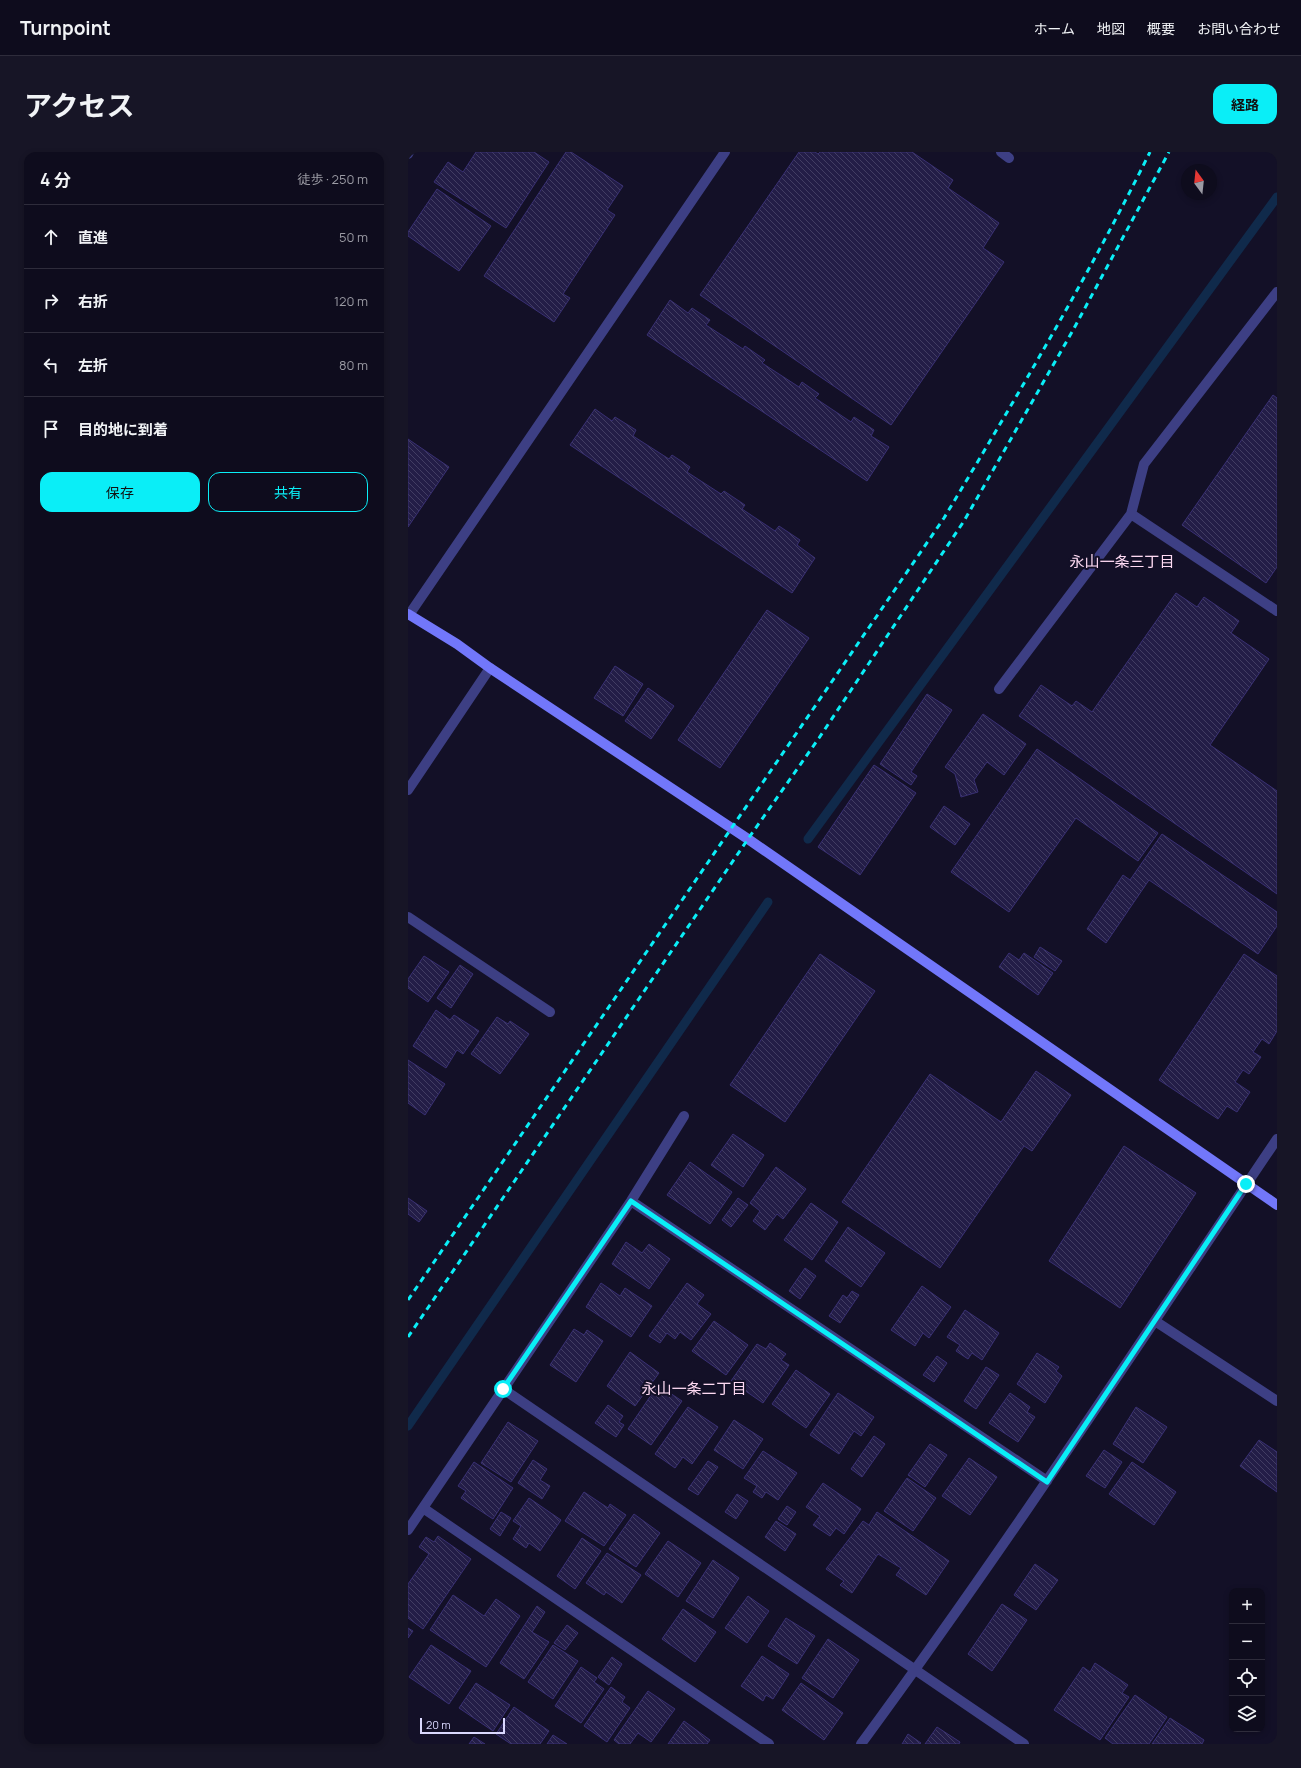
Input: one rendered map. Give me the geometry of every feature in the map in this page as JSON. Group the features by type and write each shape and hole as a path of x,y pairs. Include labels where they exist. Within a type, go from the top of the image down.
{"street":[{"path":"725,152 408,614 457,644 490,668 754,844 1277,1205"},
{"path":"999,689 1131,514 1144,464 1277,292"},
{"path":"1131,514 1277,611"},
{"path":"408,790 490,668"},
{"path":"408,917 550,1012"},
{"path":"408,1530 631,1201 684,1116"},
{"path":"861,1744 915,1671 1047,1482 1277,1139"},
{"path":"631,1201 1047,1482"},
{"path":"1155,1321 1277,1401"},
{"path":"503,1389 1024,1744"},
{"path":"423,1508 769,1744"}],"building":[{"path":"476,152 534,152 549,162 506,228 434,182 448,162 463,172"},
{"path":"566,152 571,152 623,186 607,210 615,215 563,294 570,298 554,322 484,276"},
{"path":"799,152 815,152 818,154 820,152 912,152 953,180 948,188 999,223 983,248 1004,262 891,425 700,295"},
{"path":"437,189 491,226 459,271 408,236 408,232"},
{"path":"670,300 688,313 692,308 710,320 706,325 743,349 745,346 765,360 762,363 799,387 802,382 819,394 815,398 851,422 854,417 874,430 871,436 889,447 867,481 647,335"},
{"path":"1273,395 1277,398 1277,567 1266,583 1182,525"},
{"path":"595,409 612,421 615,417 636,430 633,436 669,459 672,455 690,467 687,472 721,494 724,491 745,505 742,509 775,531 779,526 800,540 797,545 815,558 792,593 570,445"},
{"path":"408,439 449,467 408,527"},
{"path":"1176,593 1197,607 1204,597 1239,621 1231,633 1269,659 1210,745 1277,791 1277,894 1019,716 1041,685 1072,706 1076,701 1092,712"},
{"path":"767,610 809,638 720,768 678,740"},
{"path":"615,666 643,684 623,716 594,698"},
{"path":"648,688 674,706 651,739 625,721"},
{"path":"927,694 952,710 911,772 917,776 911,785 880,764"},
{"path":"983,714 1026,744 1004,775 987,762 974,780 978,792 961,797 955,774 945,767"},
{"path":"1037,749 1158,833 1138,861 1076,818 1009,912 951,872"},
{"path":"874,765 916,793 860,875 818,847"},
{"path":"944,806 970,824 955,845 930,827"},
{"path":"1162,834 1277,912 1277,926 1258,954 1149,880 1106,943 1087,929 1123,875 1130,880"},
{"path":"1040,947 1062,961 1055,971 1034,957"},
{"path":"1009,953 1019,960 1024,953 1053,973 1038,995 999,967"},
{"path":"820,954 875,991 785,1122 730,1085"},
{"path":"1244,954 1277,976 1277,1031 1269,1044 1262,1039 1253,1052 1261,1057 1249,1074 1243,1070 1235,1082 1250,1092 1237,1112 1227,1106 1218,1119 1159,1080"},
{"path":"424,956 449,972 428,1002 408,988 408,979"},
{"path":"460,965 473,974 451,1008 437,998"},
{"path":"436,1010 450,1020 454,1015 479,1031 463,1054 457,1050 446,1068 413,1046"},
{"path":"497,1017 508,1024 510,1021 529,1034 500,1074 471,1054"},
{"path":"408,1060 445,1084 425,1115 408,1103"},
{"path":"1036,1071 1071,1095 1032,1151 1024,1146 940,1268 842,1202 930,1074 1001,1122"},
{"path":"733,1134 764,1155 743,1187 711,1165"},
{"path":"1124,1146 1196,1193 1120,1308 1049,1261"},
{"path":"690,1162 732,1192 710,1224 667,1195"},
{"path":"776,1167 806,1189 783,1219 777,1214 765,1230 753,1221 760,1211 750,1203"},
{"path":"408,1198 427,1211 419,1222 408,1214"},
{"path":"738,1198 748,1205 731,1227 722,1220"},
{"path":"811,1203 838,1222 812,1260 784,1240"},
{"path":"848,1227 885,1253 861,1287 825,1261"},
{"path":"626,1242 642,1253 649,1244 670,1259 649,1289 612,1264"},
{"path":"805,1268 816,1276 800,1299 789,1291"},
{"path":"601,1283 620,1296 625,1288 652,1306 631,1337 586,1307"},
{"path":"687,1283 704,1295 697,1304 711,1314 691,1340 680,1332 675,1339 667,1333 660,1343 649,1336"},
{"path":"922,1286 951,1307 929,1338 923,1333 915,1346 891,1330"},
{"path":"852,1291 859,1295 840,1323 829,1316 843,1295 847,1298"},
{"path":"965,1310 999,1333 982,1360 972,1353 968,1359 956,1351 960,1345 947,1337"},
{"path":"714,1321 748,1345 726,1375 692,1351"},
{"path":"574,1329 584,1335 587,1330 603,1341 576,1382 550,1365"},
{"path":"770,1343 786,1354 781,1360 789,1365 763,1403 731,1381 757,1344 766,1349"},
{"path":"630,1352 659,1373 635,1406 607,1386"},
{"path":"1037,1353 1059,1367 1056,1371 1062,1376 1045,1403 1017,1384"},
{"path":"937,1356 947,1363 934,1382 923,1375"},
{"path":"986,1367 999,1375 976,1409 964,1401"},
{"path":"796,1370 830,1394 806,1428 772,1404"},
{"path":"658,1385 682,1401 651,1445 628,1429"},
{"path":"838,1393 874,1417 861,1436 854,1431 839,1454 810,1435"},
{"path":"1010,1393 1030,1407 1027,1412 1035,1417 1018,1442 989,1423"},
{"path":"608,1405 623,1416 619,1422 624,1425 616,1437 595,1423"},
{"path":"688,1407 718,1427 692,1464 683,1457 675,1468 655,1454"},
{"path":"1136,1407 1167,1427 1143,1463 1113,1444"},
{"path":"734,1420 763,1439 743,1469 714,1450"},
{"path":"508,1422 538,1441 511,1482 481,1463"},
{"path":"874,1436 885,1444 862,1477 851,1469"},
{"path":"1259,1440 1277,1452 1277,1492 1240,1466"},
{"path":"930,1444 947,1455 925,1487 908,1475"},
{"path":"1104,1450 1122,1462 1105,1488 1086,1476"},
{"path":"763,1451 797,1473 778,1500 766,1492 762,1498 753,1492 757,1486 744,1478"},
{"path":"969,1458 997,1477 970,1515 942,1496"},
{"path":"533,1460 547,1469 540,1480 550,1486 542,1499 518,1483"},
{"path":"708,1461 718,1467 698,1495 688,1489"},
{"path":"474,1462 513,1488 493,1519 461,1498 466,1491 458,1486"},
{"path":"1132,1462 1176,1492 1154,1525 1109,1494"},
{"path":"907,1478 936,1498 913,1531 884,1511"},
{"path":"823,1483 861,1509 844,1534 836,1528 830,1536 813,1525 820,1516 806,1507"},
{"path":"584,1492 608,1508 610,1504 626,1515 604,1546 565,1521"},
{"path":"737,1494 748,1501 736,1519 725,1512"},
{"path":"529,1498 561,1520 540,1551 529,1543 526,1548 513,1539 521,1526 513,1521"},
{"path":"787,1506 796,1512 787,1525 778,1519"},
{"path":"501,1512 511,1518 500,1536 490,1529"},
{"path":"877,1512 949,1561 926,1595 896,1575 901,1568 878,1554 852,1593 840,1585 844,1581 826,1569 863,1521 869,1525"},
{"path":"634,1514 660,1533 636,1567 609,1549"},
{"path":"776,1521 796,1534 785,1551 765,1537"},
{"path":"438,1536 471,1559 423,1629 408,1618 408,1584 429,1554 419,1547 426,1537 434,1542"},
{"path":"582,1538 601,1551 575,1589 557,1576"},
{"path":"668,1541 701,1563 678,1597 645,1574"},
{"path":"607,1553 641,1575 622,1603 606,1592 604,1595 586,1583"},
{"path":"713,1560 739,1578 713,1618 686,1601"},
{"path":"1035,1564 1058,1580 1036,1610 1014,1595"},
{"path":"453,1595 484,1616 496,1599 520,1616 486,1667 430,1630"},
{"path":"748,1596 769,1611 747,1643 725,1628"},
{"path":"1002,1604 1027,1620 992,1671 968,1654"},
{"path":"537,1606 545,1612 532,1632 549,1642 524,1679 500,1663"},
{"path":"683,1609 716,1632 695,1662 662,1639"},
{"path":"786,1618 815,1636 797,1664 768,1646"},
{"path":"567,1625 578,1633 565,1650 554,1643"},
{"path":"408,1628 413,1631 408,1638"},
{"path":"828,1639 859,1660 833,1698 802,1678"},
{"path":"431,1645 471,1671 449,1704 409,1677"},
{"path":"553,1645 578,1661 553,1699 528,1682"},
{"path":"762,1656 789,1674 773,1699 766,1695 763,1701 741,1686"},
{"path":"612,1657 622,1664 609,1685 598,1677"},
{"path":"1095,1663 1128,1685 1122,1693 1129,1697 1100,1740 1054,1710 1083,1667 1090,1672"},
{"path":"581,1667 597,1678 594,1682 604,1689 581,1723 555,1706"},
{"path":"476,1683 510,1705 493,1731 459,1708"},
{"path":"801,1683 843,1713 824,1740 782,1710"},
{"path":"611,1687 625,1697 622,1702 630,1708 607,1742 584,1726"},
{"path":"648,1691 675,1709 651,1742 638,1733 630,1744 619,1744 614,1740"},
{"path":"1135,1695 1167,1717 1149,1744 1113,1744 1105,1738"},
{"path":"514,1707 549,1731 540,1744 511,1744 496,1734"},
{"path":"1170,1718 1204,1740 1202,1744 1152,1744"},
{"path":"684,1721 710,1740 707,1744 668,1744"},
{"path":"937,1727 960,1742 959,1744 925,1744"},
{"path":"908,1734 921,1743 902,1744"},
{"path":"553,1735 567,1744 547,1744"},
{"path":"474,1737 485,1744 469,1744"}],"waterway":[{"path":"808,839 1277,197"},
{"path":"408,1426 768,902"}],"railway":[{"path":"408,1300 944,518 1077,291 1150,152"},
{"path":"408,1337 748,839 819,738 964,521 1072,332 1169,152"}],"district":[{"name":"永山一条三丁目","path":"1122,562"},
{"name":"永山一条二丁目","path":"694,1389"}],"route":[{"path":"503,1389 631,1201 1047,1482 1246,1184"}]}
